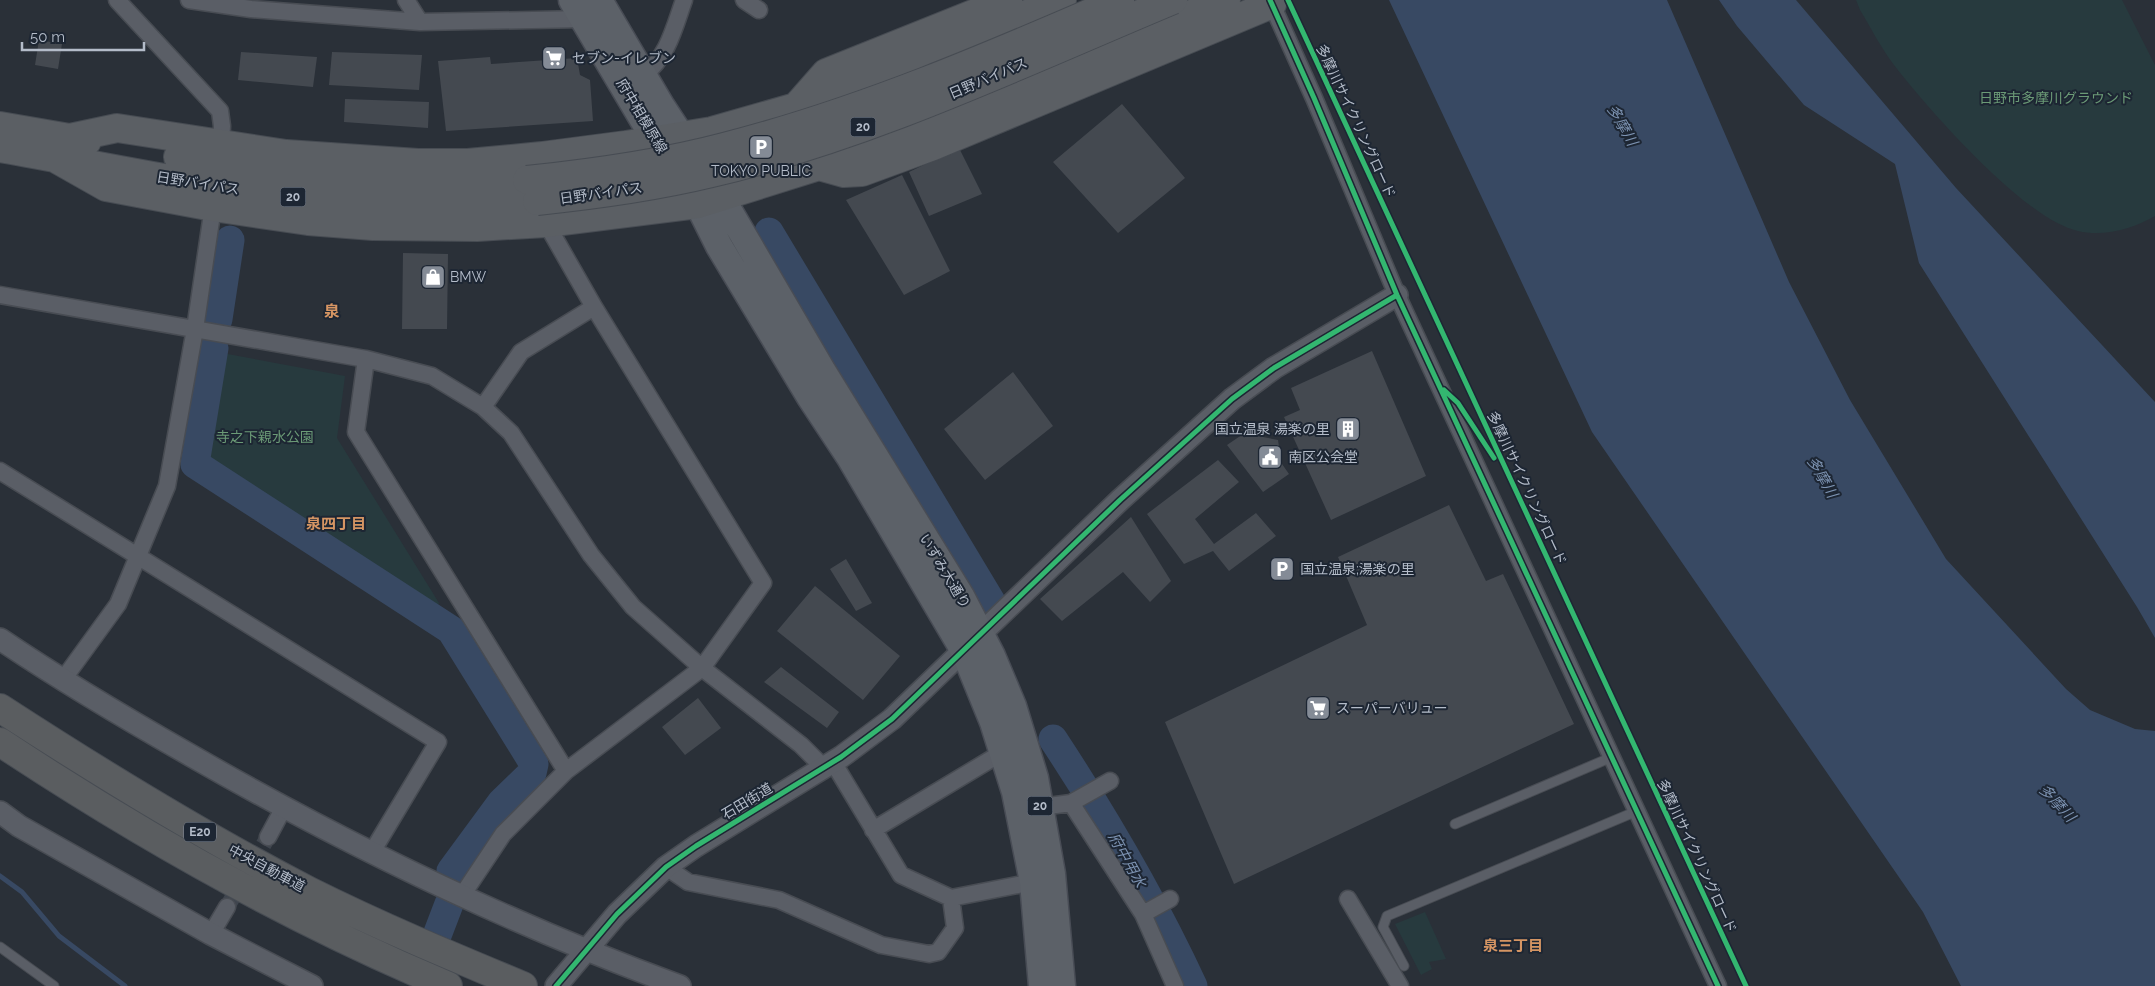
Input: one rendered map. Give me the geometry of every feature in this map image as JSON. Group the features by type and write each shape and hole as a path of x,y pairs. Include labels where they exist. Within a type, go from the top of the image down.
{"highway":[{"path":"1062,0 1007,11 796,107 712,131 655,140 542,156 458,163 349,160 221,144 117,128 61,148 106,187 214,207 308,221 373,226 477,227 536,201 710,200 819,166 1226,0"},
{"name":"日野バイパス","path":"536,201 651,164 735,144 858,106 1017,45 1120,0"},
{"name":"日野バイパス","path":"0,148 61,148 324,178 416,184 536,201 656,184 712,173 810,145 949,94 1173,0"},
{"path":"819,166 844,172 862,172 942,142 1271,2"},
{"name":"日野バイパス","path":"0,126 61,148"},
{"name":"中央自動車道","path":"0,708 98,771 202,833 309,891 410,939 523,986"},
{"name":"E20","path":"0,742 81,796 188,859 299,918 402,967 448,986"}],"main road":[{"name":"府中相模原線","path":"585,6 644,75 682,135 710,200"},
{"name":"府中相模原線","path":"585,6 655,140 710,200"},
{"name":"いずみ大通り","path":"710,200 756,260 952,580 1015,792 1033,882 1042,986"},
{"name":"いずみ大通り","path":"972,643 1013,706 1028,755 1041,807 1052,874 1062,986"}],"street":[{"path":"117,0 220,111 222,126 221,144"},
{"path":"189,0 263,5 420,22 585,6"},
{"path":"406,0 420,22"},
{"path":"644,75 656,65 665,52 684,0"},
{"path":"744,0 758,10"},
{"path":"1271,2 1314,98 1397,295 1718,986"},
{"path":"461,898 504,834 566,771 702,668 763,583 594,307 536,201"},
{"path":"62,681 118,604 166,486 195,329 214,207"},
{"path":"0,295 366,359 432,376 483,407 511,433 591,555 633,607 702,668 828,765 874,830 901,875 951,898 1033,882"},
{"name":"石田街道","path":"556,986 617,914 666,867 696,846 828,765 892,719 1120,500 1232,399 1274,368 1397,295"},
{"path":"483,407 521,352 594,307"},
{"path":"366,359 356,432 566,771"},
{"path":"0,470 438,742 372,852"},
{"path":"0,639 62,681 283,809 461,898 586,950 680,986"},
{"path":"874,830 1003,752"},
{"path":"1041,807 1075,800 1107,783"},
{"path":"1075,800 1156,907 1176,986"},
{"path":"268,837 283,809"},
{"path":"0,812 19,826 212,934 312,986"},
{"path":"666,867 688,882 779,900 881,945 929,954 938,952 955,928 951,898"},
{"path":"1348,900 1400,986"},
{"path":"212,934 228,907"}],"lane":[{"path":"1455,824 1612,757"},
{"path":"1404,966 1383,927 1387,916 1636,811"},
{"path":"0,946 54,986"}],"green space":[{"name":"日野市多摩川グラウンド","path":"1856,0 2122,0 2155,65 2155,216 2137,225 2118,231 2088,233 2056,223 2032,207 2005,185 1953,134 1909,84 1885,52"},
{"name":"寺之下親水公園","path":"206,350 345,376 337,438 439,603 429,625 186,473"},
{"path":"1425,912 1446,959 1429,962 1432,969 1421,975 1395,924"}],"water":[{"name":"多摩川","path":"1389,0 1667,0 1789,282 1850,400 1946,559 2066,689 2090,710 2135,729 2155,731 2155,986 1961,986 1923,912 1592,432"},
{"path":"1719,0 1796,0 1956,188 2155,402 2155,638 1919,263 1895,164 1804,105 1737,26"}],"building":[{"path":"39,40 62,44 58,69 35,65"},
{"path":"241,52 317,57 313,87 238,80"},
{"path":"332,52 422,55 419,90 329,85"},
{"path":"490,57 491,64 577,58 580,75 590,80 593,121 446,131 438,61"},
{"path":"345,99 429,102 428,128 344,122"},
{"path":"1122,104 1185,178 1118,233 1053,162"},
{"path":"959,148 982,194 929,216 909,172"},
{"path":"902,175 950,271 904,295 846,200"},
{"path":"403,253 448,254 447,329 402,329"},
{"name":"国立温泉 湯楽の里","path":"1372,351 1426,476 1331,520 1284,417 1300,410 1291,388"},
{"path":"1013,372 1053,426 985,480 944,429"},
{"path":"1255,426 1263,437 1278,440 1279,447 1275,454 1289,474 1263,492 1227,445"},
{"path":"1218,460 1239,482 1195,519 1214,544 1256,513 1276,536 1229,571 1213,551 1184,564 1147,514"},
{"path":"1449,505 1486,581 1503,574 1574,724 1234,884 1165,722 1367,625 1338,557"},
{"path":"1131,517 1171,581 1150,602 1123,572 1062,621 1040,599"},
{"path":"846,559 872,603 856,611 830,569"},
{"path":"815,586 900,656 863,700 777,631"},
{"path":"781,667 839,712 827,728 764,682"},
{"path":"698,698 721,728 685,755 662,727"}],"waterway":[{"path":"769,232 993,605"},
{"path":"218,319 230,240"},
{"path":"214,348 195,464 451,630 534,764 532,773 501,803 451,871"},
{"name":"府中用水","path":"1053,739 1128,860 1162,922 1193,986"},
{"path":"0,876 22,892 59,936 125,986"},
{"path":"423,972 449,904"}],"tunnel":[{"path":"227,907 268,837"}],"cycle path":[{"path":"1270,0 1314,98 1397,295 1718,986"},
{"name":"多摩川サイクリングロード","path":"1288,0 1746,986"},
{"path":"556,986 617,914 666,867 696,846 841,757 892,719 1120,500 1232,399 1274,368 1397,295"},
{"name":"多摩川サイクリングロード","path":"1444,390 1458,403 1494,458"}],"place":[{"name":"セブン-イレブン","path":"554,58"},
{"name":"TOKYO PUBLIC","path":"761,147"},
{"name":"BMW","path":"433,277"},
{"name":"国立温泉 湯楽の里","path":"1348,429"},
{"name":"南区公会堂","path":"1270,457"},
{"name":"国立温泉;湯楽の里","path":"1282,569"},
{"name":"スーパーバリュー","path":"1318,708"}],"district":[{"name":"泉","path":"332,311"},
{"name":"泉四丁目","path":"336,524"},
{"name":"泉三丁目","path":"1513,946"}]}
